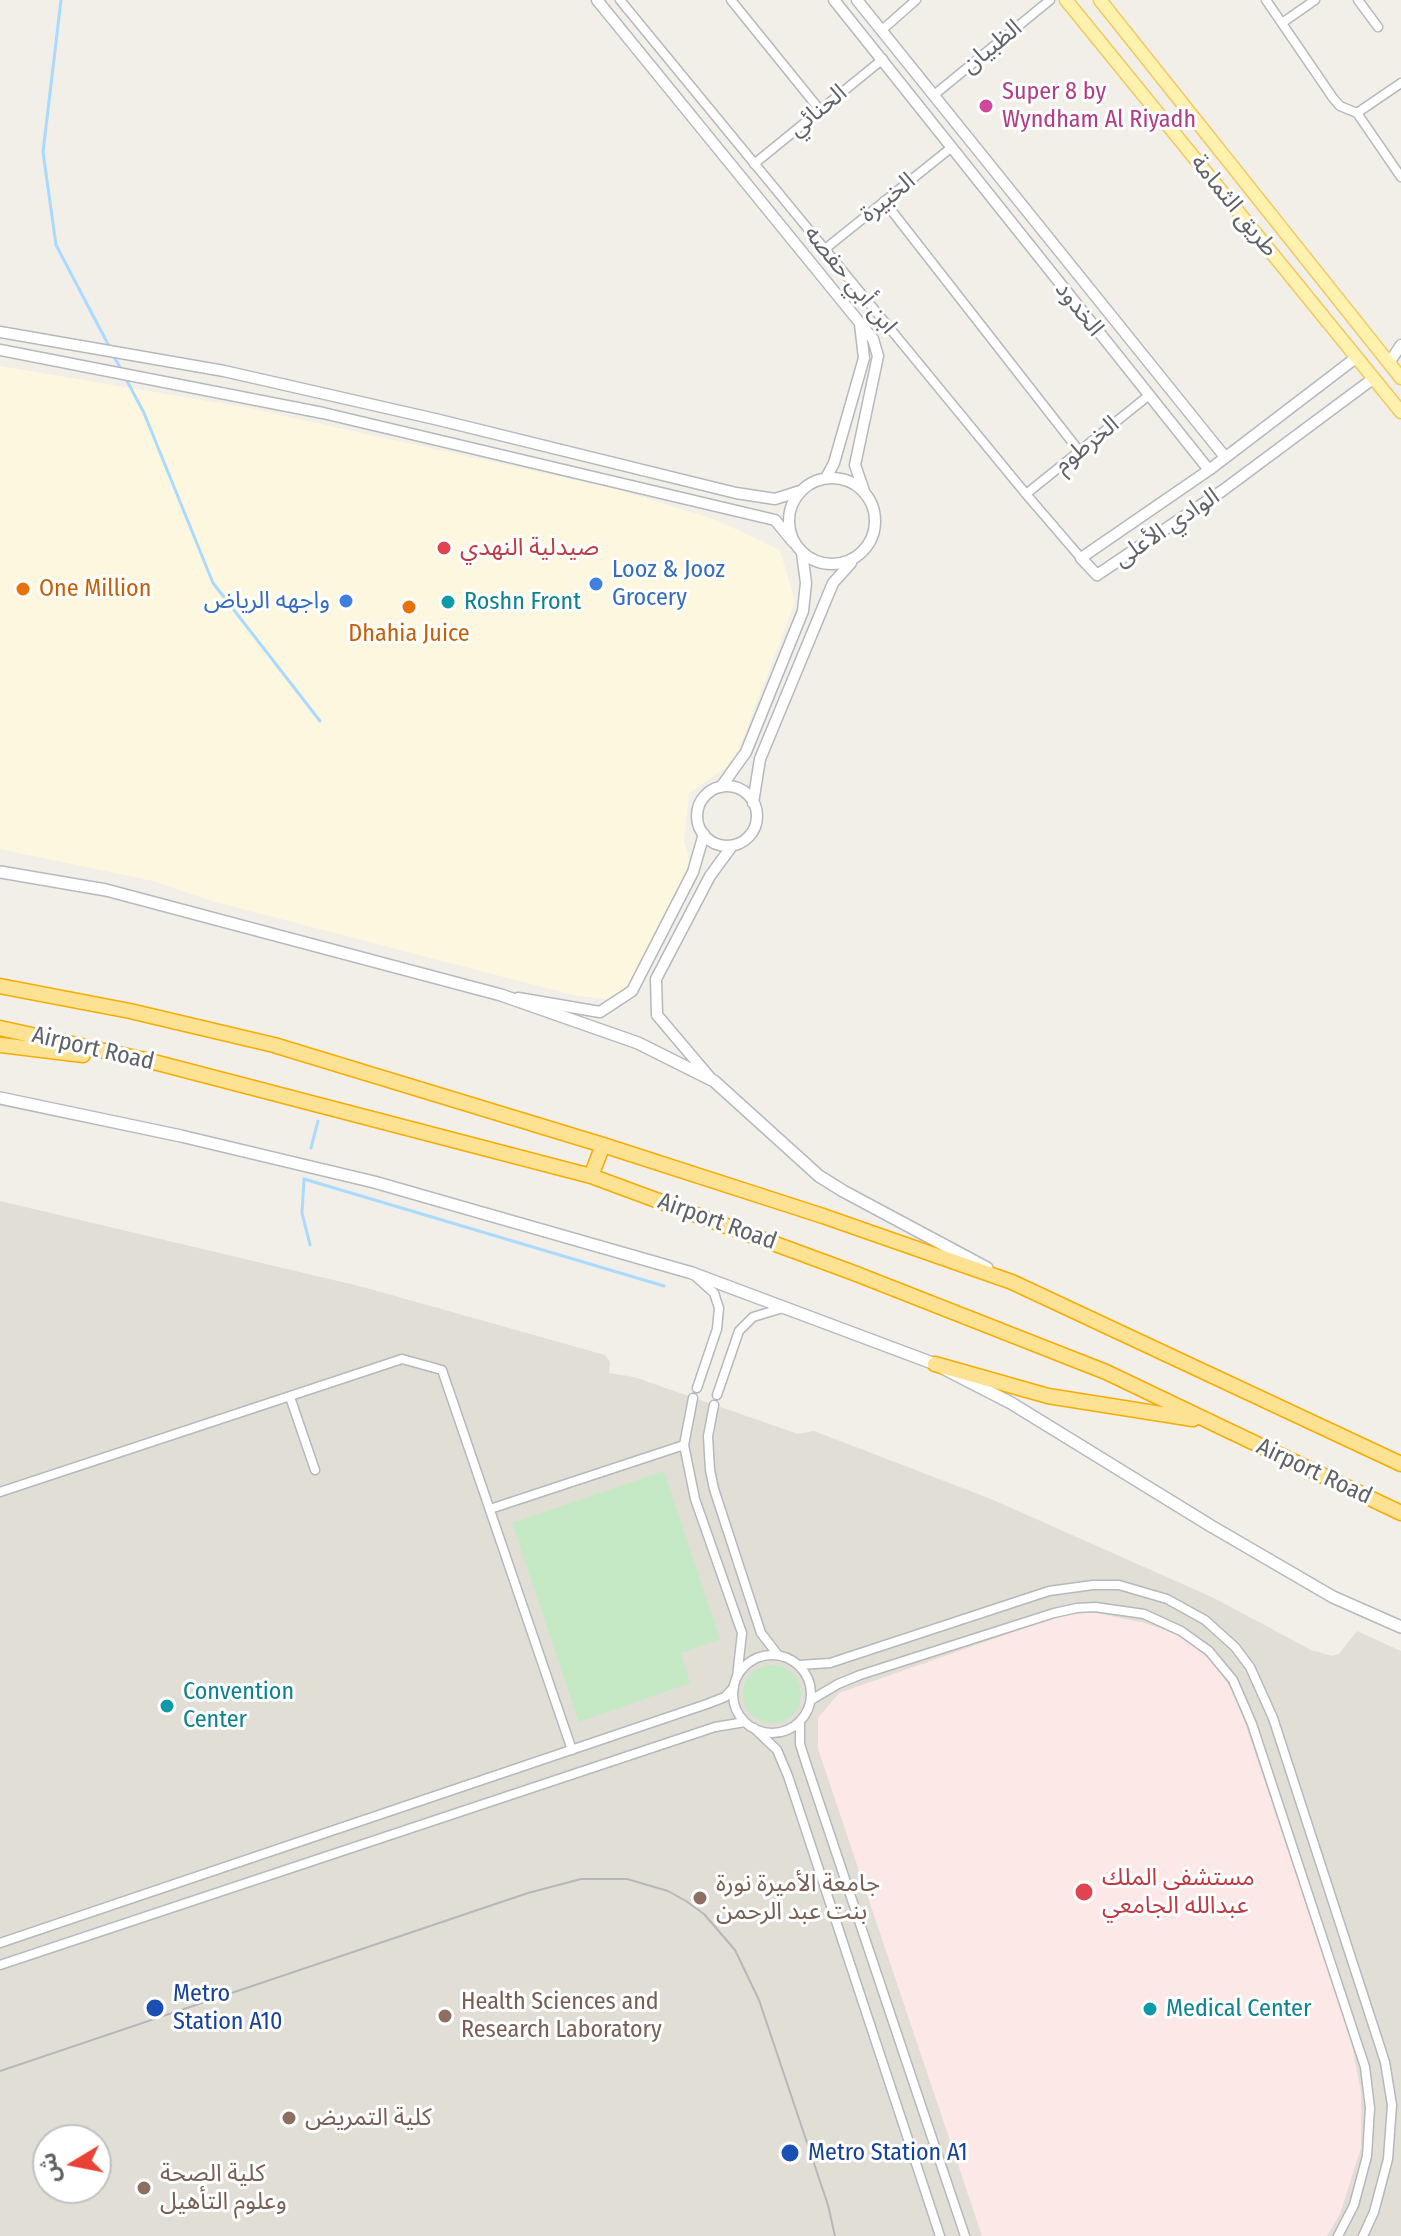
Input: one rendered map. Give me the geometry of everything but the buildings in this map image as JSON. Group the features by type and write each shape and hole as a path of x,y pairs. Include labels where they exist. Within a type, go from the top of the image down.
{"highway":[{"name":"Airport Road","path":"0,986 130,1011 274,1045 823,1216 1012,1282 1401,1464"},
{"name":"Airport Road","path":"0,1028 161,1064 591,1176 854,1273 1106,1372 1401,1513"},
{"path":"0,1045 161,1064"},
{"path":"591,1176 603,1145"},
{"path":"935,1364 1048,1396 1208,1422"}],"main road":[{"name":"طريق الثمامة","path":"1066,0 1401,412"},
{"name":"طريق الثمامة","path":"1100,0 1395,360 1401,378"},
{"path":"0,872 106,890 501,995 638,1043 714,1081 819,1176 1012,1282"},
{"path":"0,1098 374,1182 692,1273 935,1364 1011,1403 1333,1597 1401,1627"}],"street":[{"path":"597,0 873,339 878,356 855,465 865,494"},
{"name":"ابن أبي حفصه","path":"620,0 1081,558"},
{"path":"731,0 820,110"},
{"name":"الخدود","path":"834,0 1209,470"},
{"name":"الخدود","path":"857,0 1225,457"},
{"path":"882,30 916,0"},
{"name":"الظبيان","path":"934,95 1050,0"},
{"path":"1266,0 1333,98 1340,106 1357,113 1401,177"},
{"path":"1282,23 1315,0"},
{"path":"1358,0 1378,27"},
{"name":"الحنائي","path":"754,164 883,59"},
{"path":"1357,113 1401,83"},
{"name":"الخبيرة","path":"825,249 952,147"},
{"path":"884,201 1080,452"},
{"path":"826,478 834,463 864,358 860,322"},
{"path":"0,332 239,374 736,493 775,499 826,478 854,484 873,506 873,536 866,548 833,583 760,759 753,803"},
{"path":"1395,360 1401,345"},
{"path":"0,350 323,413 775,520 802,553 814,561 828,565 842,564 855,558"},
{"name":"الوادي الأعلى","path":"1357,357 1209,470 1081,558 1097,575 1222,491 1374,378"},
{"name":"الخرطوم","path":"1026,494 1148,396"},
{"path":"793,542 789,515 800,491"},
{"path":"721,787 746,752 803,611 806,583 802,553"},
{"path":"714,1081 657,1015 656,979 710,876 732,846 749,836 754,828 757,818 753,803 745,792 721,787 708,792 698,809 697,819 704,834 713,843 732,846"},
{"path":"501,995 600,1012 632,991 693,872 704,834"},
{"path":"692,1273 714,1293 719,1308 717,1329 695,1393 684,1445 695,1499 742,1633 734,1700 745,1722 777,1750 788,1776 940,2236"},
{"path":"784,1308 753,1317 739,1331 715,1400 708,1436 710,1470 761,1633 778,1655 799,1665 811,1687 811,1700 800,1722 800,1744 965,2236"},
{"path":"0,1492 402,1359 442,1370 572,1750"},
{"path":"290,1397 315,1470"},
{"path":"490,1509 684,1445"},
{"path":"799,1665 830,1663 1049,1591 1093,1585 1119,1585 1167,1599 1205,1620 1235,1647 1250,1667 1273,1718 1377,2032 1388,2074 1392,2105 1388,2159 1374,2212 1363,2236"},
{"path":"811,1700 860,1675 1077,1608 1095,1607 1144,1614 1181,1631 1209,1651 1233,1680 1252,1724 1365,2067 1370,2108 1367,2156 1354,2205 1338,2236"},
{"path":"2,1941 707,1704 725,1697 744,1667 754,1659 778,1655"},
{"path":"0,1965 715,1727 745,1722"},
{"path":"754,1728 778,1733 800,1722"}],"shaded area":[{"name":"واجهه الرياض","path":"0,366 249,408 615,489 714,519 780,550 795,602 737,754 724,769 689,793 684,841 691,869 632,982 618,995 605,999 573,995 212,901 153,881 0,849"},
{"name":"جامعة الأميرة نورة بنت عبد الرحمن","path":"0,1201 363,1287 605,1355 610,1362 609,1373 634,1377 798,1434 814,1431 991,1499 1214,1598 1311,1650 1332,1656 1339,1654 1357,1631 1401,1651 1401,2236 0,2236"},
{"name":"مستشفى الملك عبدالله الجامعي","path":"1091,1612 1145,1623 1178,1635 1212,1661 1236,1696 1350,2035 1361,2092 1361,2148 1340,2214 1327,2236 982,2236 818,1749 818,1718 839,1693 1062,1615"}],"green space":[{"path":"664,1471 720,1639 681,1653 690,1683 579,1722 512,1523"},
{"path":"772,1665 793,1673 801,1694 793,1715 772,1723 751,1715 743,1694 751,1673"}],"waterway":[{"path":"61,0 43,152 56,245 110,348"},
{"path":"113,355 121,369"},
{"path":"126,379 144,413 213,583 320,721"},
{"path":"311,1148 318,1121"},
{"path":"310,1245 302,1213 304,1179 664,1286"}],"tram line":[{"path":"0,2071 528,1893 581,1879 627,1879 668,1891 686,1901 704,1914 735,1950 759,2000 828,2205 835,2236"}],"place":[{"name":"Super 8 by Wyndham Al Riyadh","path":"986,106"},
{"name":"صيدلية النهدي","path":"444,548"},
{"name":"Looz & Jooz Grocery","path":"596,584"},
{"name":"One Million","path":"23,589"},
{"name":"واجهه الرياض","path":"346,601"},
{"name":"Roshn Front","path":"448,602"},
{"name":"Dhahia Juice","path":"409,607"},
{"name":"Convention Center","path":"167,1706"},
{"name":"مستشفى الملك عبدالله الجامعي","path":"1084,1892"},
{"name":"جامعة الأميرة نورة بنت عبد الرحمن","path":"700,1898"},
{"name":"Metro Station A10","path":"155,2008"},
{"name":"Medical Center","path":"1150,2009"},
{"name":"Health Sciences and Research Laboratory","path":"445,2016"},
{"name":"كلية التمريض","path":"289,2118"},
{"name":"Metro Station A1","path":"790,2153"},
{"name":"كلية الصحة وعلوم التأهيل","path":"144,2188"}]}
